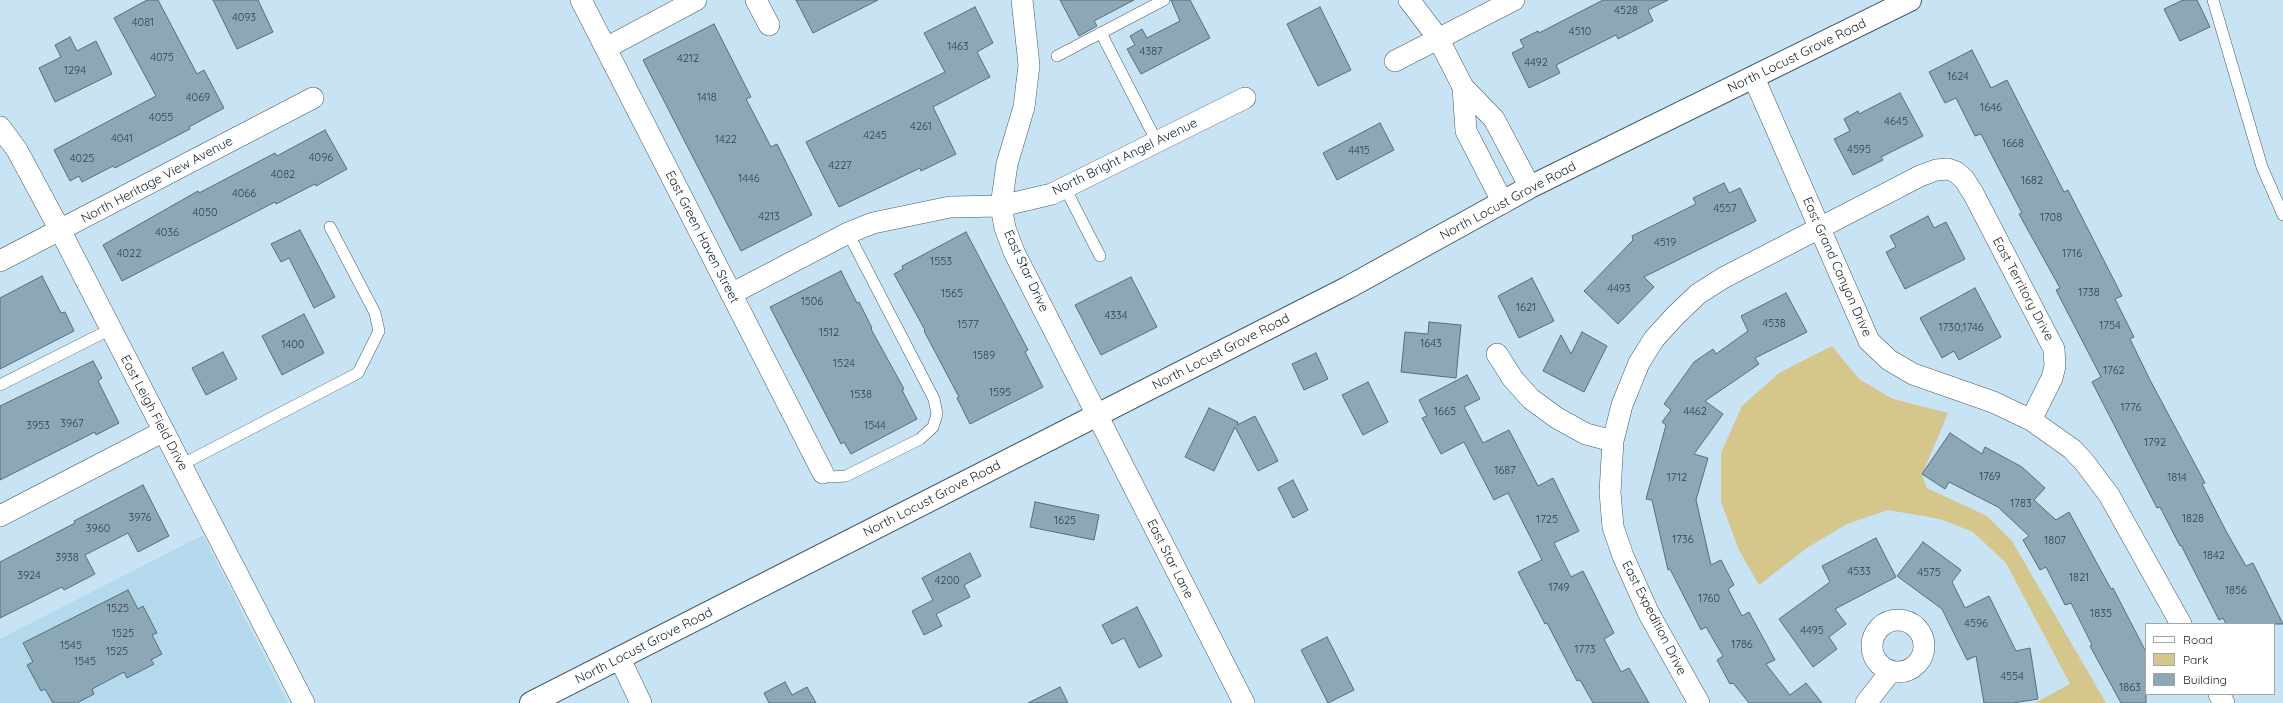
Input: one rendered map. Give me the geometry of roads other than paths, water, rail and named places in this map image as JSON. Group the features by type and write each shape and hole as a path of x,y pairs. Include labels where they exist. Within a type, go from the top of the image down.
{"main road":[{"name":"North Locust Grove Road","path":"531,703 620,659 1096,414 1347,288 1530,188 1910,0"}],"street":[{"name":"East Green Haven Street","path":"581,0 823,473"},
{"path":"606,48 696,0"},
{"path":"756,0 769,25"},
{"name":"East Star Drive","path":"1022,0 1030,65 1024,107 1007,164 1002,206 1005,228 1014,252 1096,414"},
{"path":"1409,0 1438,38 1463,87 1494,119 1530,188"},
{"path":"1395,61 1514,0"},
{"name":"East Grand Canyon Drive","path":"1754,78 1869,341 1889,360 1913,374 1993,402 2031,420 2072,449 2089,468 2109,495 2180,623"},
{"path":"1463,87 1466,131 1502,203"},
{"name":"North Heritage View Avenue","path":"0,261 313,98"},
{"name":"North Bright Angel Avenue","path":"731,294 848,233 873,223 950,207 1002,206 1052,194 1245,98"},
{"name":"East Leigh Field Drive","path":"0,127 17,150 60,230 110,330 164,431 304,703"},
{"name":"East Expedition Drive","path":"1699,703 1649,614 1623,556 1614,527 1610,492 1613,441 1622,405 1639,363 1654,339 1679,312 1698,294 1723,278 1920,176 1936,170 1948,169"},
{"name":"East Territory Drive","path":"1948,169 1960,176 1971,189 2054,349 2055,366 2052,378 2031,420"},
{"path":"1497,354 1513,379 1532,399 1550,413 1586,434 1613,441"},
{"name":"East Star Lane","path":"1096,414 1244,703"},
{"path":"0,516 164,431"},
{"path":"620,659 641,703"},
{"path":"1866,703 1891,671"}],"lane":[{"path":"1057,56 1164,0"},
{"path":"2212,0 2262,167 2283,215"},
{"path":"1101,33 1157,142"},
{"path":"1065,188 1100,256"},
{"path":"181,465 358,373 379,331 375,313 330,227"},
{"path":"823,473 831,477 846,476 920,439 933,427 937,414 934,399 848,233"},
{"path":"0,385 110,330"}]}
